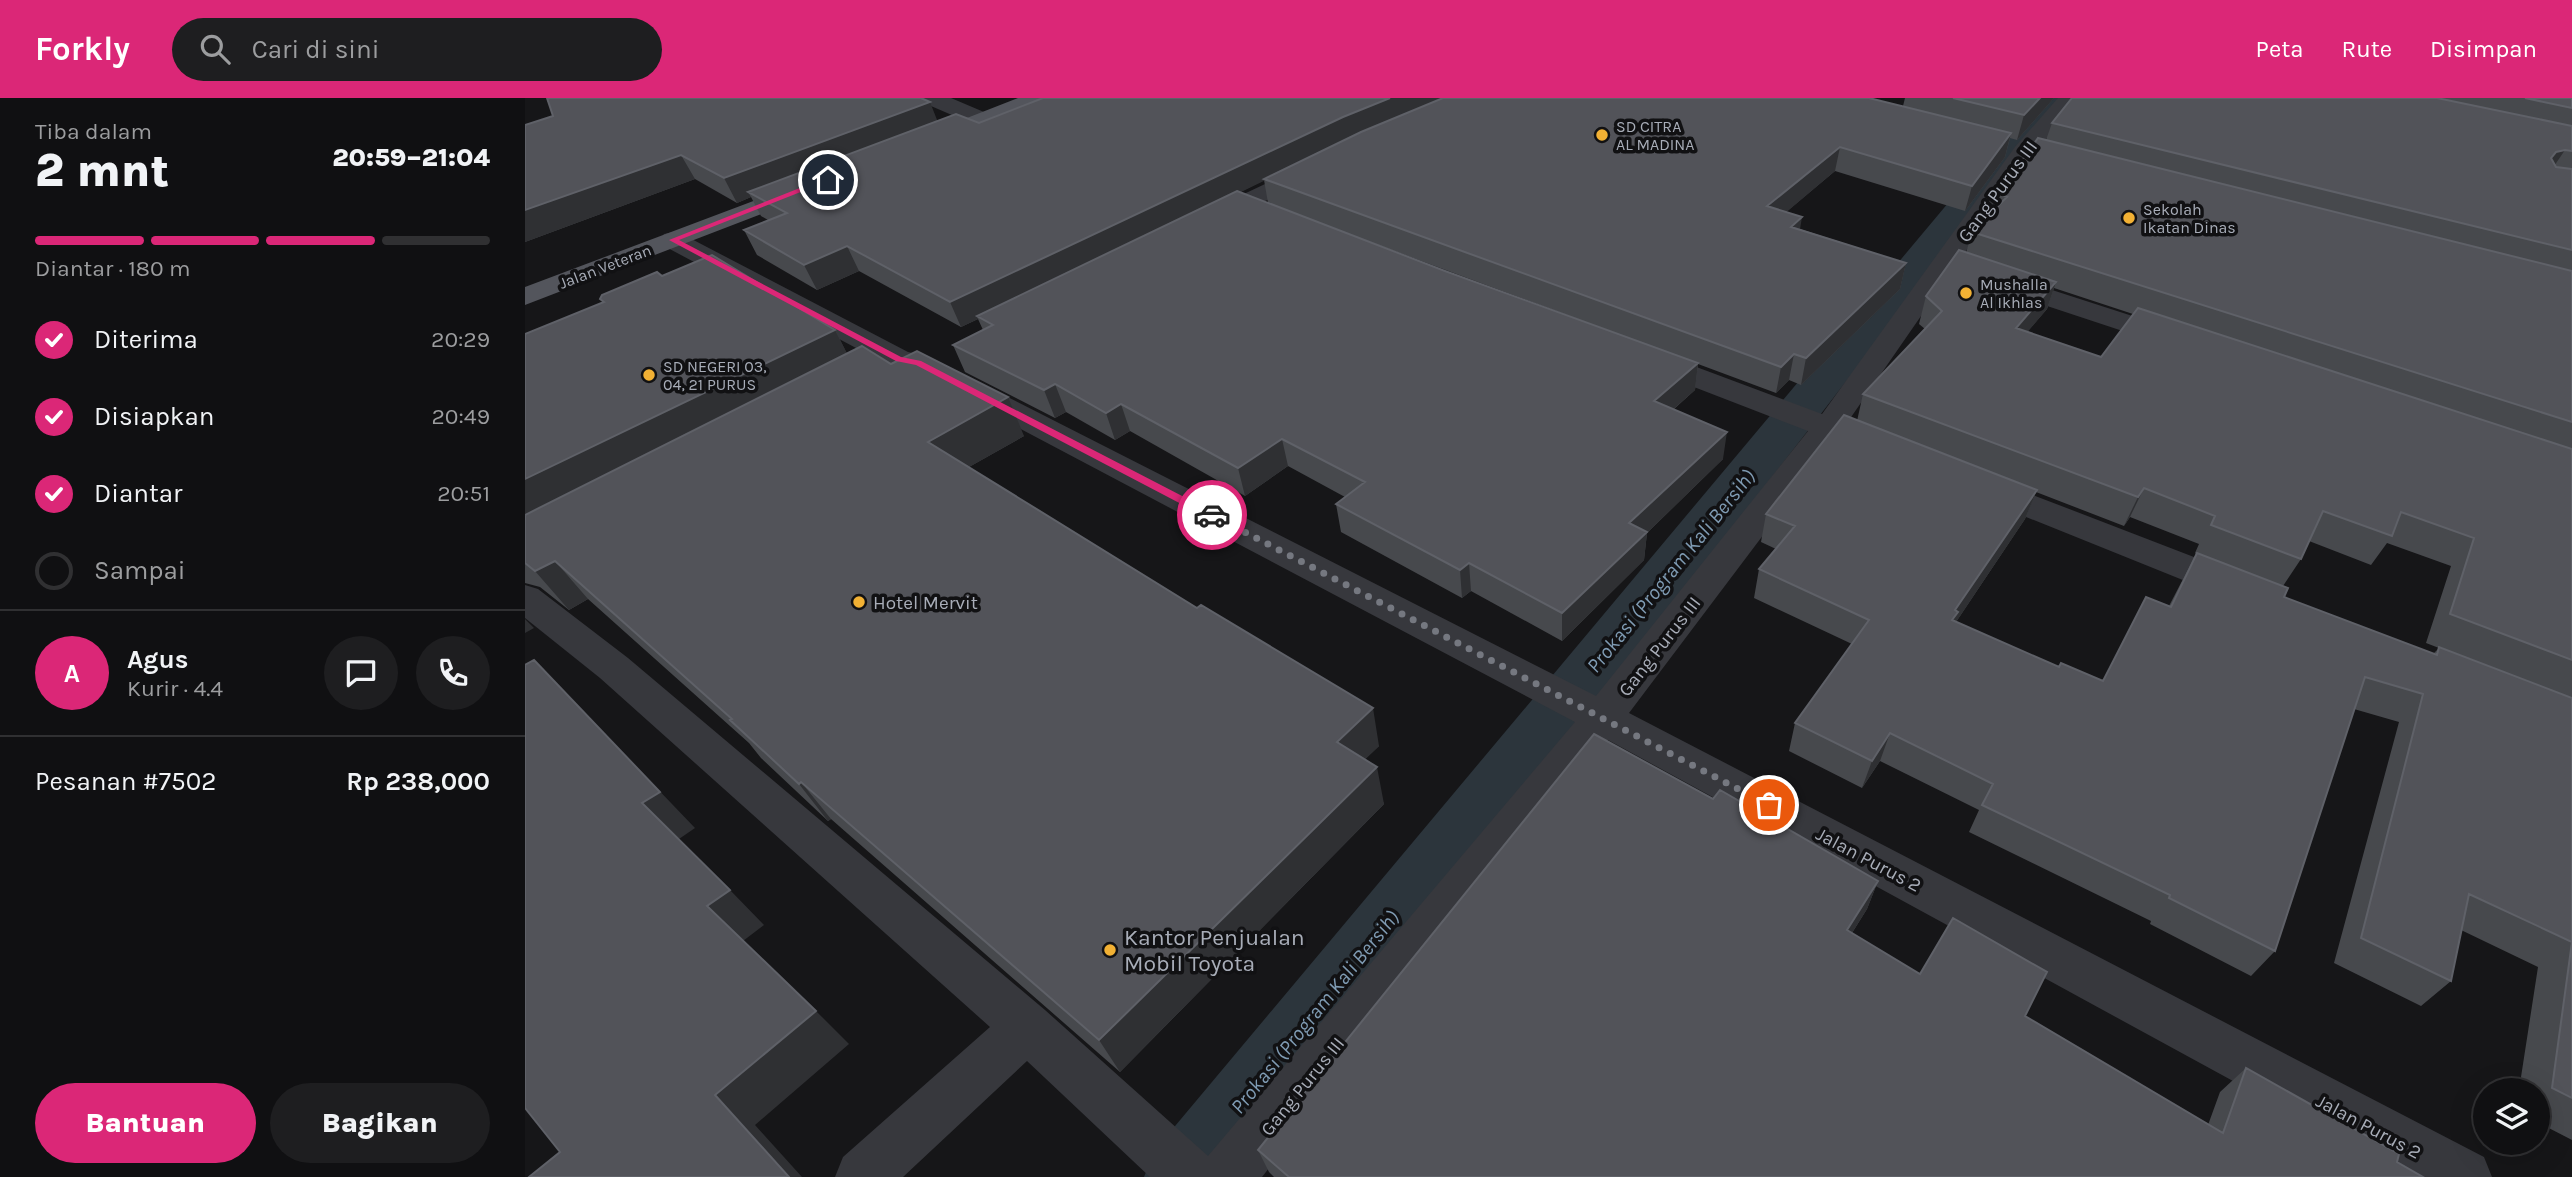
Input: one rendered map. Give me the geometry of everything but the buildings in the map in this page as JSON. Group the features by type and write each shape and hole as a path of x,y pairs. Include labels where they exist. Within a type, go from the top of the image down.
{"main road":[{"path":"905,150 1037,98"},
{"name":"Jalan Veteran","path":"525,297 828,180"}],"street":[{"path":"932,98 982,120"},
{"name":"Gang Purus III","path":"1227,1177 1597,715 1944,263 2021,151 2070,98"},
{"path":"1178,234 1332,159"},
{"path":"1240,204 1277,217"},
{"name":"Jalan Purus 2","path":"673,240 920,358 2464,1177"},
{"path":"1944,263 2206,350"},
{"path":"1625,351 1821,423 2265,598"},
{"path":"863,378 920,358"},
{"path":"525,598 614,668 1027,1027 1190,1177"},
{"path":"863,1177 1027,1027"}],"waterway":[{"name":"Prokasi (Program Kali Bersih)","path":"1182,1177 2006,154 2057,98"}],"way so far":[{"path":"1212,515 1769,805"}],"place":[{"name":"SD CITRA AL MADINA","path":"1602,135"},
{"name":"Sekolah Ikatan Dinas","path":"2129,218"},
{"name":"Mushalla Al Ikhlas","path":"1966,293"},
{"name":"SD NEGERI 03, 04, 21 PURUS","path":"649,375"},
{"name":"Hotel Mervit","path":"859,602"},
{"name":"Kantor Penjualan Mobil Toyota","path":"1110,950"}],"route":[{"path":"828,180 673,240 899,359 918,363 1212,515"}]}
